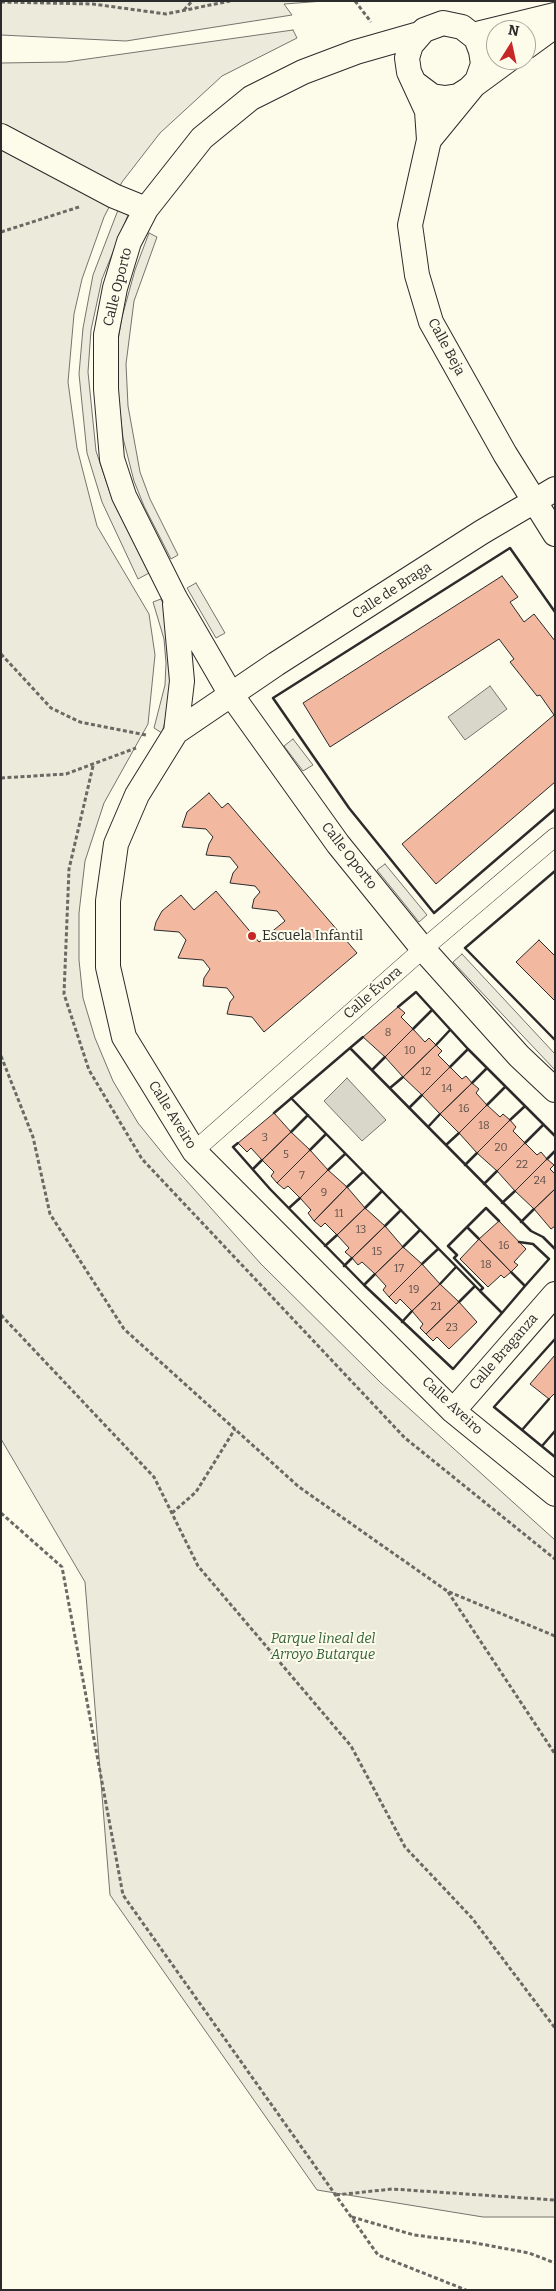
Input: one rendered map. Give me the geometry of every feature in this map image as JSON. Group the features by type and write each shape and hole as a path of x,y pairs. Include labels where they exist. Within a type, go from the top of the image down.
{"street":[{"path":"473,35 555,15"},
{"path":"443,23 462,27 473,35 480,46 483,60 481,73 474,85 429,140 427,111 409,72 408,58 411,45 419,34 430,26 443,23"},
{"path":"536,40 555,26"},
{"name":"Calle Oporto","path":"419,34 356,52 304,72 251,98 202,138 146,209 129,242 115,288 106,335 108,424 112,459 124,496 175,598 230,694 338,844 423,949 519,1056 555,1090"},
{"path":"416,84 432,96 445,98 458,96 494,70"},
{"path":"1,136 114,196 146,209"},
{"name":"Calle Beja","path":"429,140 410,225 417,275 430,322 534,502 555,534"},
{"name":"Calle de Braga","path":"230,694 555,489"},
{"name":"Calle Oporto","path":"175,598 182,681 176,732"},
{"name":"Calle Aveiro","path":"230,694 176,732 137,795 116,844 108,901 108,967 124,1037 194,1151 453,1410 555,1494"},
{"name":"Calle Évora","path":"194,1151 423,949 555,837"},
{"name":"Calle Braganza","path":"453,1410 555,1294"}],"path":[{"path":"184,11 192,1"},
{"path":"1,2 97,3 166,14 230,1"},
{"path":"1,232 114,196"},
{"path":"1,654 51,708 80,722 146,735 176,732"},
{"path":"1,778 66,774 139,747"},
{"path":"1,1056 33,1137 50,1214 124,1329 299,1487 447,1591 555,1636"},
{"path":"1,1315 154,1478 198,1566 351,1746 405,1847 472,1918 555,2028"},
{"path":"172,1513 196,1492 235,1429"},
{"path":"1,1512 62,1567 124,1895 378,2255 466,2290"},
{"path":"447,1591 555,1754"},
{"path":"336,2195 392,2189 555,2200"},
{"path":"351,2217 414,2235 470,2242 529,2254 555,2263"}],"green space":[{"path":"1,1 324,1 284,4 292,15 126,41 1,35"},
{"name":"Parque lineal del Arroyo Butarque","path":"293,30 297,38 222,76 160,133 122,182 104,217 82,279 74,314 68,382 77,448 97,526 149,614 155,655 148,724 104,803 85,861 79,913 79,960 83,998 95,1038 113,1081 138,1123 168,1160 261,1264 381,1383 555,1540 555,2217 483,2217 317,2190 110,1895 85,1582 1,1439 1,63 66,62"}],"shaded area":[{"path":"118,210 128,215 102,279 91,330 88,372 96,451 112,499 149,573 138,579 102,502 87,453 79,374 83,328 93,275"},
{"path":"149,233 157,237 134,301 126,364 128,406 140,472 150,499 178,555 171,559 144,506 134,481 123,438 117,386 117,346 122,317 135,270"},
{"path":"196,583 225,633 216,638 187,588"},
{"path":"161,599 169,619 172,694 162,733 154,728 165,685 166,663 164,639 153,602"},
{"path":"490,686 507,709 465,740 448,717"},
{"path":"293,739 313,765 303,771 284,746"},
{"path":"385,864 427,915 419,922 377,870"},
{"path":"462,954 555,1054 555,1070 453,962"},
{"path":"347,1078 386,1120 362,1141 324,1101"}],"building":[{"path":"502,576 518,597 510,602 524,622 534,614 555,641 555,782 436,884 402,844 554,715 540,695 537,696 510,662 514,659 499,639 330,747 303,703"},
{"path":"209,793 222,808 228,803 357,953 264,1032 252,1017 227,1014 230,1002 234,997 227,988 203,986 204,978 210,969 203,960 178,958 186,940 179,932 154,930 162,911 181,895 194,910 216,891 259,942 285,921 277,911 252,908 254,899 260,892 255,886 230,883 233,873 238,867 230,857 206,855 213,837 206,829 182,827 187,812"},
{"path":"539,940 555,956 555,1001 516,962"},
{"path":"398,1007 405,1013 401,1017 413,1029 385,1057 363,1037"},
{"path":"413,1029 425,1042 429,1038 436,1045 403,1077 385,1057"},
{"path":"436,1045 442,1051 438,1055 450,1067 422,1095 403,1077"},
{"path":"450,1067 462,1079 466,1076 472,1083 440,1114 422,1095"},
{"path":"472,1083 479,1089 476,1093 487,1105 459,1133 440,1114"},
{"path":"487,1105 500,1117 503,1114 510,1120 477,1153 459,1133"},
{"path":"274,1113 291,1132 262,1160 251,1148 247,1152 238,1143"},
{"path":"510,1120 516,1127 513,1131 525,1143 497,1171 477,1153"},
{"path":"291,1132 310,1150 277,1183 271,1176 274,1172 262,1160"},
{"path":"525,1143 537,1155 541,1152 547,1159 515,1191 497,1171"},
{"path":"310,1150 328,1170 300,1198 288,1186 284,1189 277,1183"},
{"path":"547,1159 554,1165 550,1169 555,1174 555,1189 534,1209 515,1191"},
{"path":"328,1170 347,1187 314,1221 308,1213 311,1210 300,1198"},
{"path":"347,1187 365,1208 337,1235 325,1223 321,1227 314,1221"},
{"path":"555,1189 555,1226 551,1229 534,1209"},
{"path":"365,1208 385,1226 352,1258 345,1252 349,1248 337,1235"},
{"path":"499,1221 526,1249 514,1262 518,1265 511,1272 479,1239"},
{"path":"385,1226 403,1247 375,1274 362,1262 358,1265 352,1258"},
{"path":"479,1239 511,1272 504,1278 501,1275 488,1287 460,1259"},
{"path":"403,1247 422,1264 389,1297 383,1290 386,1286 375,1274"},
{"path":"422,1264 440,1284 412,1311 400,1299 396,1304 389,1297"},
{"path":"440,1284 459,1302 426,1334 420,1328 423,1324 412,1311"},
{"path":"459,1302 477,1322 449,1349 437,1337 433,1341 426,1334"},
{"path":"555,1355 555,1393 549,1399 530,1384"}],"wall":[{"path":"555,612 510,548 273,698 349,808 434,913 555,809"},
{"path":"555,871 465,948 555,1040"},
{"path":"398,1007 416,992 468,1049 555,1136"},
{"path":"413,1029 432,1010"},
{"path":"436,1045 450,1030"},
{"path":"363,1037 350,1048 531,1231 543,1237 555,1249"},
{"path":"274,1113 350,1048"},
{"path":"450,1067 468,1049"},
{"path":"372,1070 385,1057"},
{"path":"472,1083 487,1068"},
{"path":"390,1088 403,1077"},
{"path":"487,1105 505,1087"},
{"path":"409,1108 422,1095"},
{"path":"291,1098 480,1291"},
{"path":"510,1120 524,1107"},
{"path":"428,1127 440,1114"},
{"path":"291,1132 308,1115"},
{"path":"525,1143 543,1125"},
{"path":"446,1145 459,1133"},
{"path":"310,1150 326,1134"},
{"path":"238,1143 233,1147 270,1189 364,1285 453,1369 502,1313"},
{"path":"547,1159 555,1151"},
{"path":"465,1165 477,1153"},
{"path":"328,1170 345,1154"},
{"path":"253,1169 262,1160"},
{"path":"484,1184 497,1171"},
{"path":"347,1187 363,1172"},
{"path":"365,1208 382,1191"},
{"path":"502,1203 515,1191"},
{"path":"289,1208 300,1198"},
{"path":"467,1227 486,1208 499,1221"},
{"path":"521,1222 534,1209"},
{"path":"385,1226 401,1210"},
{"path":"479,1239 467,1227 448,1246 457,1255 454,1258 483,1288 480,1291 502,1313 525,1286"},
{"path":"403,1247 420,1230"},
{"path":"325,1246 337,1235"},
{"path":"511,1272 525,1286 549,1259 533,1244 519,1242"},
{"path":"422,1264 438,1249"},
{"path":"344,1266 352,1258"},
{"path":"440,1284 456,1267"},
{"path":"364,1285 375,1274"},
{"path":"459,1302 475,1286"},
{"path":"402,1322 412,1311"},
{"path":"555,1339 494,1407 555,1457"},
{"path":"522,1430 549,1399"},
{"path":"542,1446 555,1431"}],"place":[{"name":"Escuela Infantil","path":"252,936"}]}
